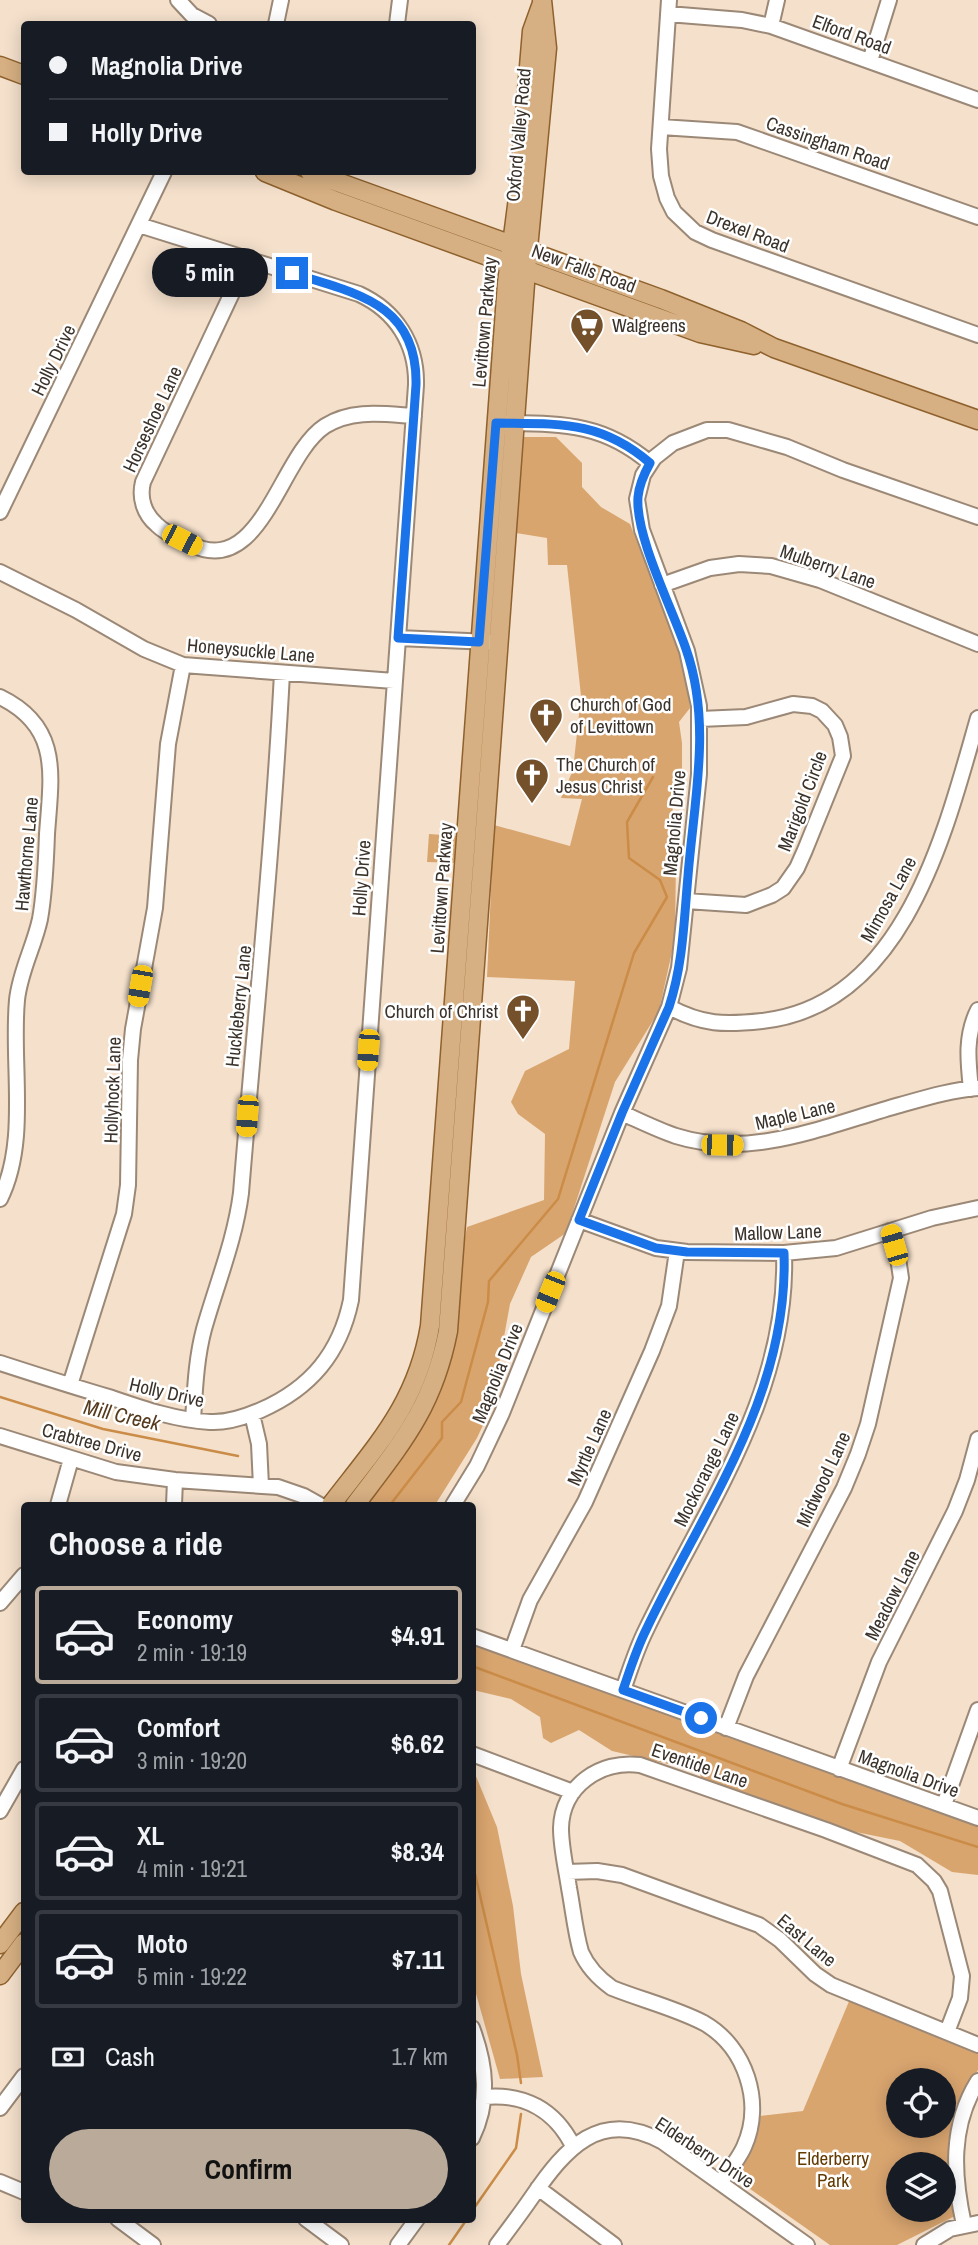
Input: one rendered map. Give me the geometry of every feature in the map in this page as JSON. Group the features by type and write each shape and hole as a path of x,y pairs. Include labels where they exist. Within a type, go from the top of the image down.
{"main road":[{"name":"Oxford Valley Road","path":"519,257 531,39 542,2"},
{"path":"0,66 21,74"},
{"name":"New Falls Road","path":"272,175 336,201 519,257"},
{"name":"New Falls Road","path":"317,175 700,333 774,348 978,420"},
{"name":"Levittown Parkway","path":"333,1502 403,1409 420,1370 430,1326 496,423 519,257"},
{"name":"Levittown Parkway","path":"357,1502 419,1417 435,1382 448,1331 515,423 519,257"},
{"path":"0,1944 21,1916"},
{"path":"0,1975 21,1947"}],"street":[{"path":"178,0 192,15 203,21"},
{"path":"277,21 281,0"},
{"path":"397,21 400,0"},
{"path":"771,26 777,0"},
{"path":"870,61 889,0"},
{"name":"Elford Road","path":"669,7 771,26 978,100"},
{"name":"Drexel Road","path":"669,7 659,161 665,193 674,212 695,232 978,335"},
{"name":"Cassingham Road","path":"661,127 737,132 978,217"},
{"name":"Holly Drive","path":"0,512 163,175"},
{"name":"Holly Drive","path":"0,1363 177,1418 225,1421 252,1414 295,1393 313,1376 336,1344 345,1325 351,1300 417,375 411,345 403,330 382,307 359,294 139,225"},
{"name":"Horseshoe Lane","path":"248,259 144,482 141,491 142,503 153,522 169,534 205,550 215,551 238,545 253,529 306,444 322,428 355,414 414,416"},
{"path":"496,423 561,425 597,431 620,440 650,463 662,451 688,436 707,430 729,430 787,447 843,470 978,517"},
{"name":"Magnolia Drive","path":"455,1502 477,1466 493,1432 622,1113 669,1007 679,968 699,774 700,719 695,681 687,651 642,530 638,510 639,488 650,463"},
{"name":"Mulberry Lane","path":"662,585 710,568 739,564 771,566 820,580 978,644"},
{"name":"Honeysuckle Lane","path":"0,572 76,610 144,649 183,665 394,681"},
{"path":"398,638 498,643"},
{"name":"Hollyhock Lane","path":"70,1385 124,1214 128,1185 133,1029 153,919 168,744 183,665"},
{"name":"Huckleberry Lane","path":"192,1420 201,1343 237,1221 241,1193 255,1013 264,938 282,673"},
{"name":"Hawthorne Lane","path":"0,697 20,708 37,725 48,747 52,773 41,909 19,984 14,1162 0,1199"},
{"name":"Marigold Circle","path":"686,901 747,905 783,888 797,868 842,756 840,737 835,725 822,711 812,706 793,704 747,717 700,719"},
{"name":"Mimosa Lane","path":"669,1007 715,1024 770,1020 818,1005 838,994 865,972 891,940 924,881 947,822 978,718"},
{"path":"975,1088 967,1045 972,1021 978,1010"},
{"path":"0,1056 16,1055"},
{"name":"Maple Lane","path":"622,1113 677,1136 722,1145 740,1145 761,1143 826,1128 938,1094 975,1088"},
{"name":"Mallow Lane","path":"579,1220 634,1241 677,1251 784,1253 836,1248 956,1212 978,1208"},
{"name":"Midwood Lane","path":"726,1728 746,1676 844,1488 864,1440 901,1278 890,1231"},
{"name":"Myrtle Lane","path":"512,1650 530,1600 585,1502 652,1352 669,1306 677,1251"},
{"name":"Mockorange Lane","path":"623,1690 645,1632 736,1459 752,1422 785,1294 784,1253"},
{"path":"252,1414 259,1444 261,1486"},
{"name":"Crabtree Drive","path":"0,1436 116,1472 175,1480 261,1486 292,1491 314,1502"},
{"name":"Meadow Lane","path":"839,1769 879,1662 956,1511 978,1439"},
{"path":"59,1502 71,1459"},
{"path":"174,1502 175,1480"},
{"path":"0,1603 21,1578"},
{"name":"Magnolia Drive","path":"476,1637 978,1818"},
{"path":"944,1805 978,1710"},
{"path":"476,1756 572,1792 565,1806 561,1826 566,1872 578,1942 592,1972 612,1988 710,2027 741,2062 751,2091 750,2130 738,2158 720,2182"},
{"name":"Eventide Lane","path":"572,1792 600,1769 619,1764 640,1765 917,1865 934,1881 940,1891 962,1976 960,1998 947,2032"},
{"path":"2,1804 21,1774"},
{"name":"East Lane","path":"566,1872 597,1871 622,1875 750,1922 780,1940 815,1974 831,1985 978,2045"},
{"path":"476,2044 484,2069 484,2096 476,2129"},
{"path":"0,2108 21,2080"},
{"path":"924,2245 942,2233 971,2224 956,2187 955,2157 962,2118 978,2081"},
{"path":"484,2096 510,2096 535,2105 557,2122 573,2146"},
{"name":"Elderberry Drive","path":"497,2245 538,2188 573,2146 586,2137 608,2130 631,2129 663,2142 807,2245"},
{"path":"0,2182 21,2191"},
{"path":"538,2188 614,2245"},
{"path":"123,2223 153,2245"},
{"path":"311,2223 341,2245"},
{"path":"398,2245 414,2223"}],"green space":[{"path":"521,437 556,437 582,463 582,487 601,507 630,524 687,677 690,708 679,722 682,768 671,786 676,855 675,938 659,1011 615,1082 566,1233 531,1257 510,1304 491,1408 477,1438 437,1502 365,1502 449,1361 467,1227 544,1200 545,1134 518,1114 511,1102 525,1071 569,1049 575,981 487,977 494,825 570,846 582,799 561,798 573,770 581,696 567,565 548,565 547,538 516,533"},
{"path":"429,834 458,836 457,863 427,862"},
{"path":"476,1646 923,1807 978,1824 978,1875 952,1872 900,1841 841,1829 701,1778 698,1763 684,1761 668,1764 612,1751 579,1730 551,1743 543,1738 540,1717 511,1699 476,1691"},
{"path":"476,1776 497,1827 513,1906 521,1974 543,2077 500,2079 476,1994"},
{"name":"Elderberry Park","path":"850,1999 978,2053 978,2070 956,2106 956,2068 886,2068 886,2138 949,2138 948,2152 886,2152 886,2222 943,2222 897,2245 830,2245 733,2177 759,2116 803,2111"}],"waterway":[{"path":"392,1502 442,1438 442,1422 461,1402 488,1302 489,1281 558,1199 634,953 667,897 660,880 629,858 627,822 653,777"},
{"name":"Mill Creek","path":"0,1397 103,1429 238,1456"},
{"path":"476,1667 842,1804 978,1847"},
{"path":"476,1878 517,2055 521,2083"},
{"path":"476,2205 516,2148 521,2114"},
{"path":"449,2245 464,2223"}],"place":[{"name":"Walgreens","path":"587,355"},
{"name":"Church of God of Levittown","path":"546,745"},
{"name":"The Church of Jesus Christ","path":"532,805"},
{"name":"Church of Christ","path":"523,1041"}],"route":[{"path":"292,273 372,300 392,317 411,345 417,375 398,638 479,642 496,423 561,425 597,431 632,447 650,463 639,488 638,510 642,530 687,651 699,706 699,774 684,939 675,990 669,1007 579,1220 656,1248 687,1252 784,1253 785,1294 764,1385 752,1422 736,1459 645,1632 623,1690 701,1718"}]}
